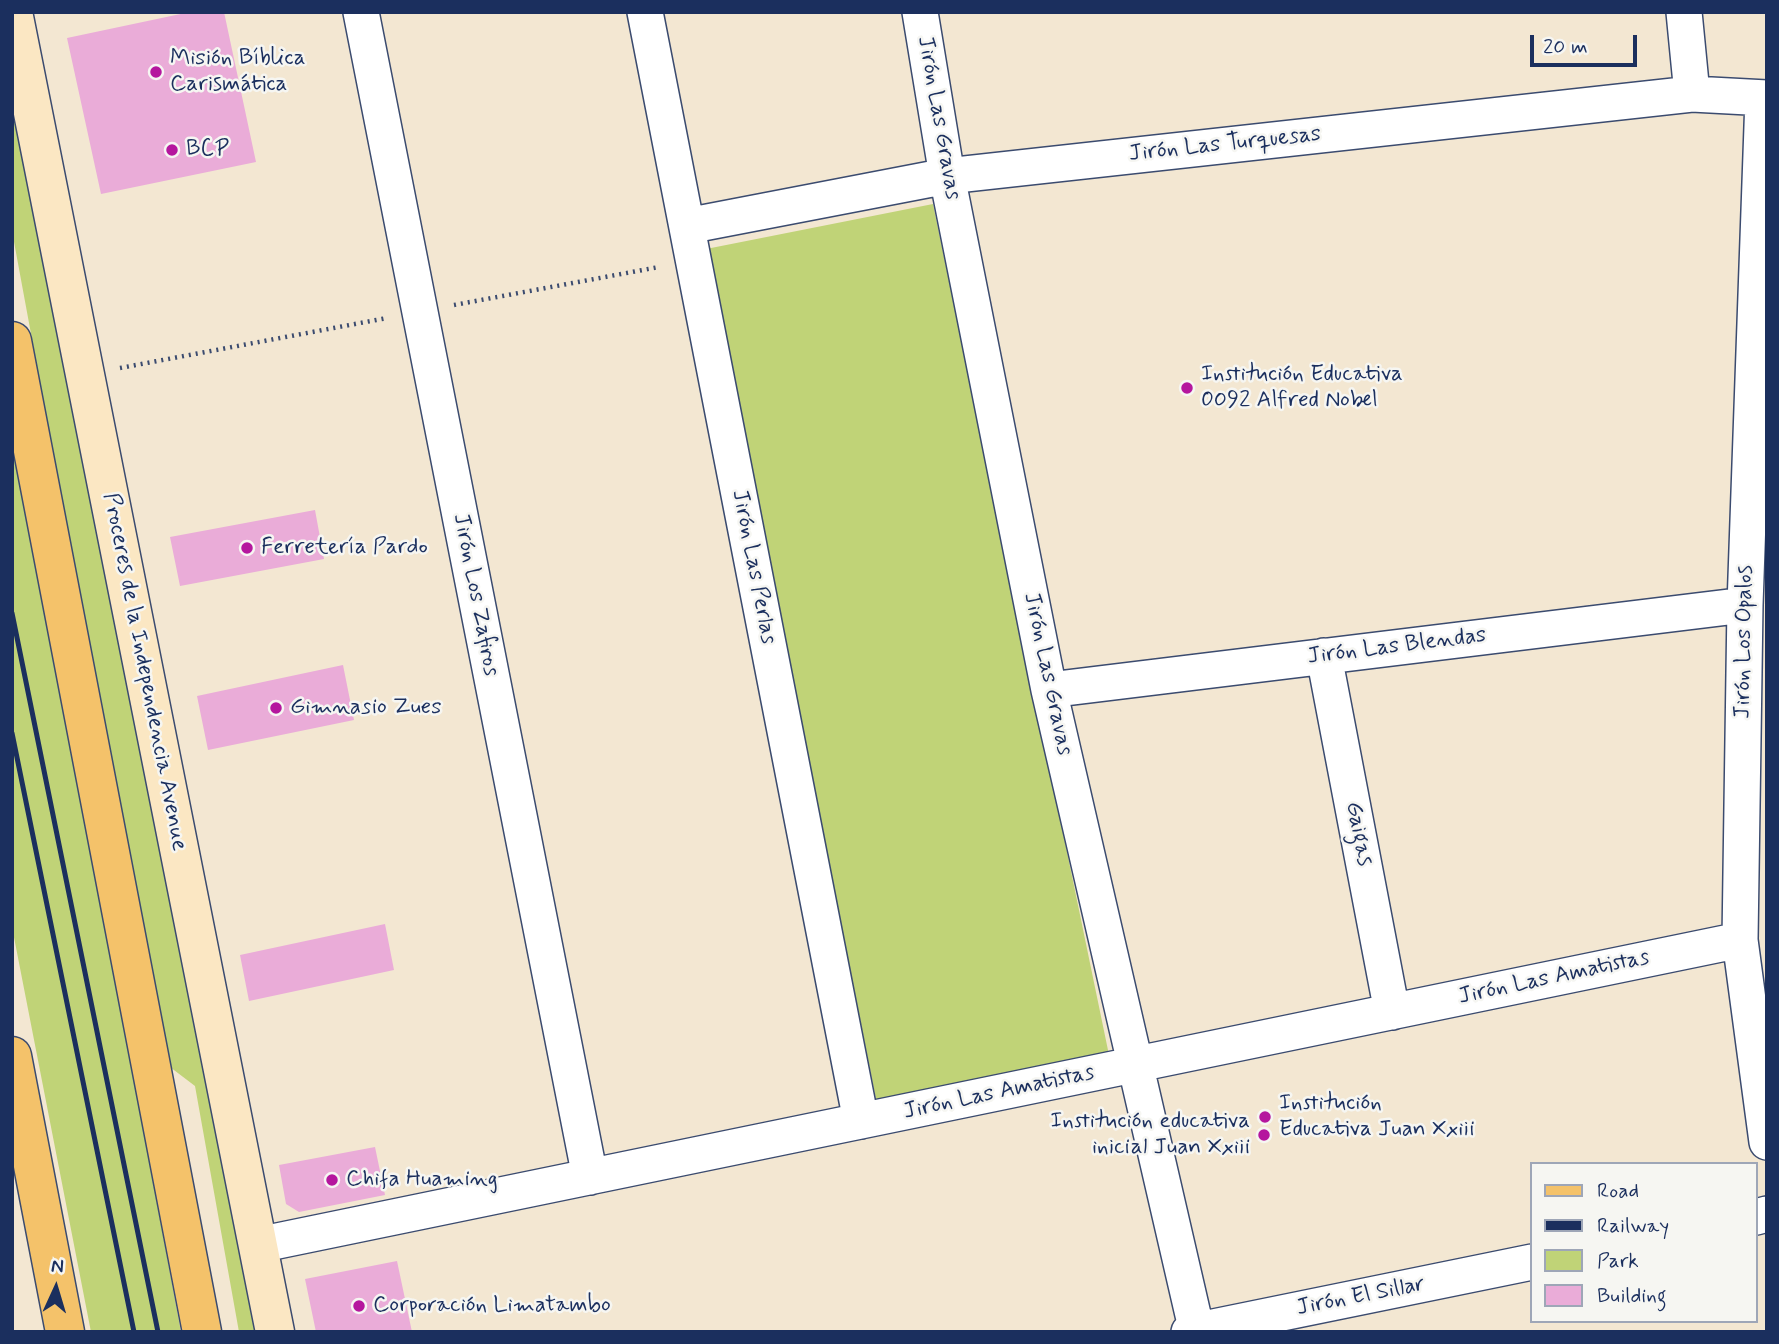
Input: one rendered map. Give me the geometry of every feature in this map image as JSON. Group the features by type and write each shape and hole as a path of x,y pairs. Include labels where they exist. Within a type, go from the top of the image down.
{"main road":[{"name":"Proceres de la Independencia Avenue","path":"13,12 275,1332"},
{"path":"12,341 202,1332"},
{"path":"12,1056 65,1332"}],"street":[{"name":"Jirón Los Zafiros","path":"360,12 590,1177"},
{"name":"Jirón Las Perlas","path":"645,12 861,1121"},
{"name":"Jirón Las Gravas","path":"920,12 947,176 1049,690 1194,1331"},
{"path":"1684,12 1692,94"},
{"name":"Jirón Las Turquesas","path":"687,226 947,176 1692,94 1765,98"},
{"name":"Jirón Los Opalos","path":"1765,98 1745,605 1754,841 1740,940 1767,1142"},
{"name":"Jirón Las Blendas","path":"1049,690 1745,605"},
{"name":"Gaigas","path":"1324,656 1392,1012"},
{"name":"Jirón Las Amatistas","path":"258,1245 1740,940"},
{"name":"Jirón El Sillar","path":"1194,1331 1530,1262"}],"green space":[{"path":"12,102 256,1332 239,1332 195,1086 166,1064 12,231"},
{"path":"933,204 1109,1055 877,1104 706,249"},
{"path":"12,426 181,1332 91,1332 12,927"}],"building":[{"name":"Misión Bíblica Carismática","path":"190,12 224,12 256,162 101,194 67,38"},
{"name":"Ferretería Pardo","path":"315,510 324,559 180,586 170,537"},
{"name":"Gimnasio Zues","path":"343,665 354,720 208,750 197,696"},
{"path":"385,924 394,970 249,1001 240,955"},
{"name":"Chifa Huaming","path":"375,1147 385,1195 299,1212 286,1204 279,1165"},
{"name":"Corporación Limatambo","path":"397,1261 412,1332 316,1332 305,1279"}],"railway":[{"path":"12,613 158,1332"},
{"path":"12,733 134,1332"}],"place":[{"name":"Misión Bíblica Carismática","path":"156,72"},
{"name":"BCP","path":"172,150"},
{"name":"Institución Educativa 0092 Alfred Nobel","path":"1187,388"},
{"name":"Ferretería Pardo","path":"247,548"},
{"name":"Gimnasio Zues","path":"276,708"},
{"name":"Institución Educativa Juan Xxiii","path":"1265,1117"},
{"name":"Institución educativa inicial Juan Xxiii","path":"1264,1135"},
{"name":"Chifa Huaming","path":"332,1180"},
{"name":"Corporación Limatambo","path":"359,1306"}]}
